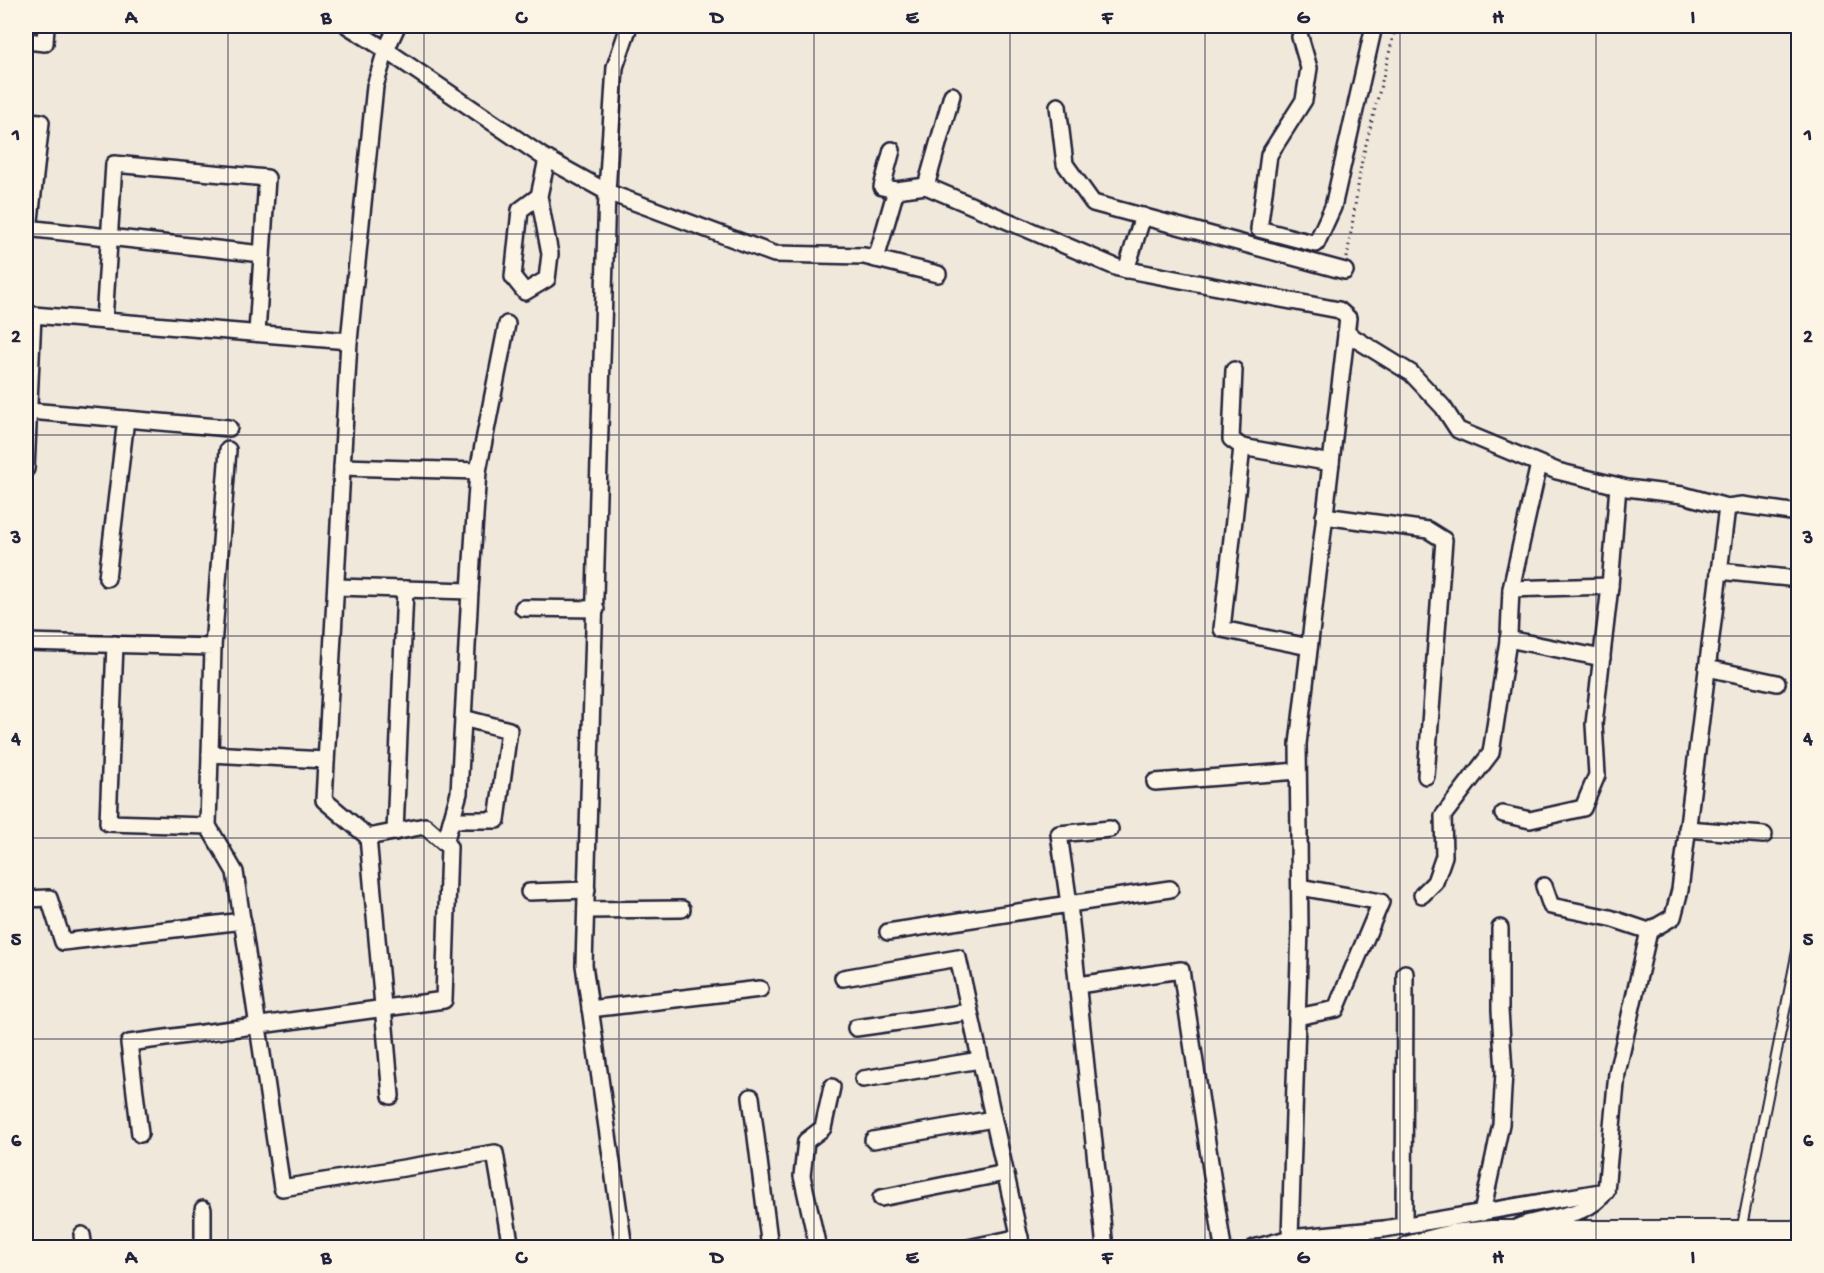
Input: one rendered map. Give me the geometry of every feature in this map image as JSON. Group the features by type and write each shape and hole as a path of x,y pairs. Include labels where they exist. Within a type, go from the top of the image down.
{"main road":[{"path":"1407,1237 1452,1238 1491,1232 1798,1233"}],"street":[{"path":"26,41 45,43 46,26"},
{"path":"348,26 547,159 607,192 774,254 864,256 938,274"},
{"path":"391,1096 381,1008 368,837 324,800 349,341 375,86 386,50 397,26"},
{"path":"624,1248 584,965 607,192 615,67 629,26"},
{"path":"1300,37 1310,68 1304,100 1269,155 1259,230 1316,244 1333,207 1374,26"},
{"path":"926,186 952,95"},
{"path":"1058,106 1065,164 1093,203 1345,271"},
{"path":"26,121 42,122 27,229 262,254"},
{"path":"892,150 882,187 896,190 926,186 1126,270 1339,310 1348,318 1298,744 1300,887 1297,1017 1285,1243"},
{"path":"538,196 520,210 513,277 525,292 547,279 550,254 538,196 547,159"},
{"path":"104,321 114,164 267,178 257,333"},
{"path":"876,259 896,190"},
{"path":"1126,270 1143,216"},
{"path":"26,469 33,315 349,341"},
{"path":"445,843 459,793 478,471 507,324"},
{"path":"1346,333 1411,373 1443,406 1458,430 1539,464 1557,471 1618,486 1683,495 1727,507 1742,505 1798,513"},
{"path":"1234,370 1231,439 1242,447 1330,463"},
{"path":"29,411 229,428"},
{"path":"107,578 126,419"},
{"path":"1242,447 1222,629 1309,647"},
{"path":"228,450 213,647 208,826 236,872 282,1188 495,1153 511,1248"},
{"path":"1422,895 1435,882 1444,856 1443,816 1491,753 1508,639 1511,589 1539,464"},
{"path":"342,467 478,471"},
{"path":"1503,814 1530,820 1583,808 1597,775 1594,724 1610,586 1618,486"},
{"path":"1491,1232 1587,1209 1598,1202 1606,1191 1617,1073 1649,931 1673,917 1687,829 1727,507"},
{"path":"1324,516 1428,530 1444,540 1426,776"},
{"path":"1719,572 1798,579"},
{"path":"1511,589 1610,586"},
{"path":"336,587 470,591"},
{"path":"394,832 405,590"},
{"path":"523,608 596,609"},
{"path":"1508,639 1602,658"},
{"path":"26,642 213,647"},
{"path":"116,644 108,823 208,826"},
{"path":"1707,668 1777,683"},
{"path":"452,820 497,819 509,730 463,718"},
{"path":"210,754 326,760"},
{"path":"1155,782 1298,771"},
{"path":"140,1134 129,1042 444,1000 449,847 425,826 368,837"},
{"path":"1106,1248 1069,904 1059,834 1110,829"},
{"path":"1687,829 1764,835"},
{"path":"1544,886 1551,906 1610,918 1649,931"},
{"path":"1297,1017 1336,1009 1381,902 1300,887"},
{"path":"888,932 1170,889"},
{"path":"529,892 587,890"},
{"path":"26,899 49,898 63,942 243,921"},
{"path":"586,910 682,909"},
{"path":"1491,1232 1504,1072 1500,1010 1500,928"},
{"path":"843,978 958,958 1021,1242 968,1248"},
{"path":"1078,985 1181,970 1223,1248"},
{"path":"1254,1248 1285,1243 1407,1237 1405,972"},
{"path":"590,1009 760,989"},
{"path":"856,1028 969,1012"},
{"path":"863,1080 980,1060"},
{"path":"818,1248 801,1176 806,1141 823,1128 832,1087"},
{"path":"751,1097 770,1248"},
{"path":"873,1140 993,1119"},
{"path":"881,1198 1005,1173"},
{"path":"1491,1232 1606,1191"},
{"path":"203,1209 203,1248"},
{"path":"1285,1243 1355,1248"}],"lane":[{"path":"1741,1232 1798,946"}],"path":[{"path":"1345,271 1362,160 1396,26"}]}
